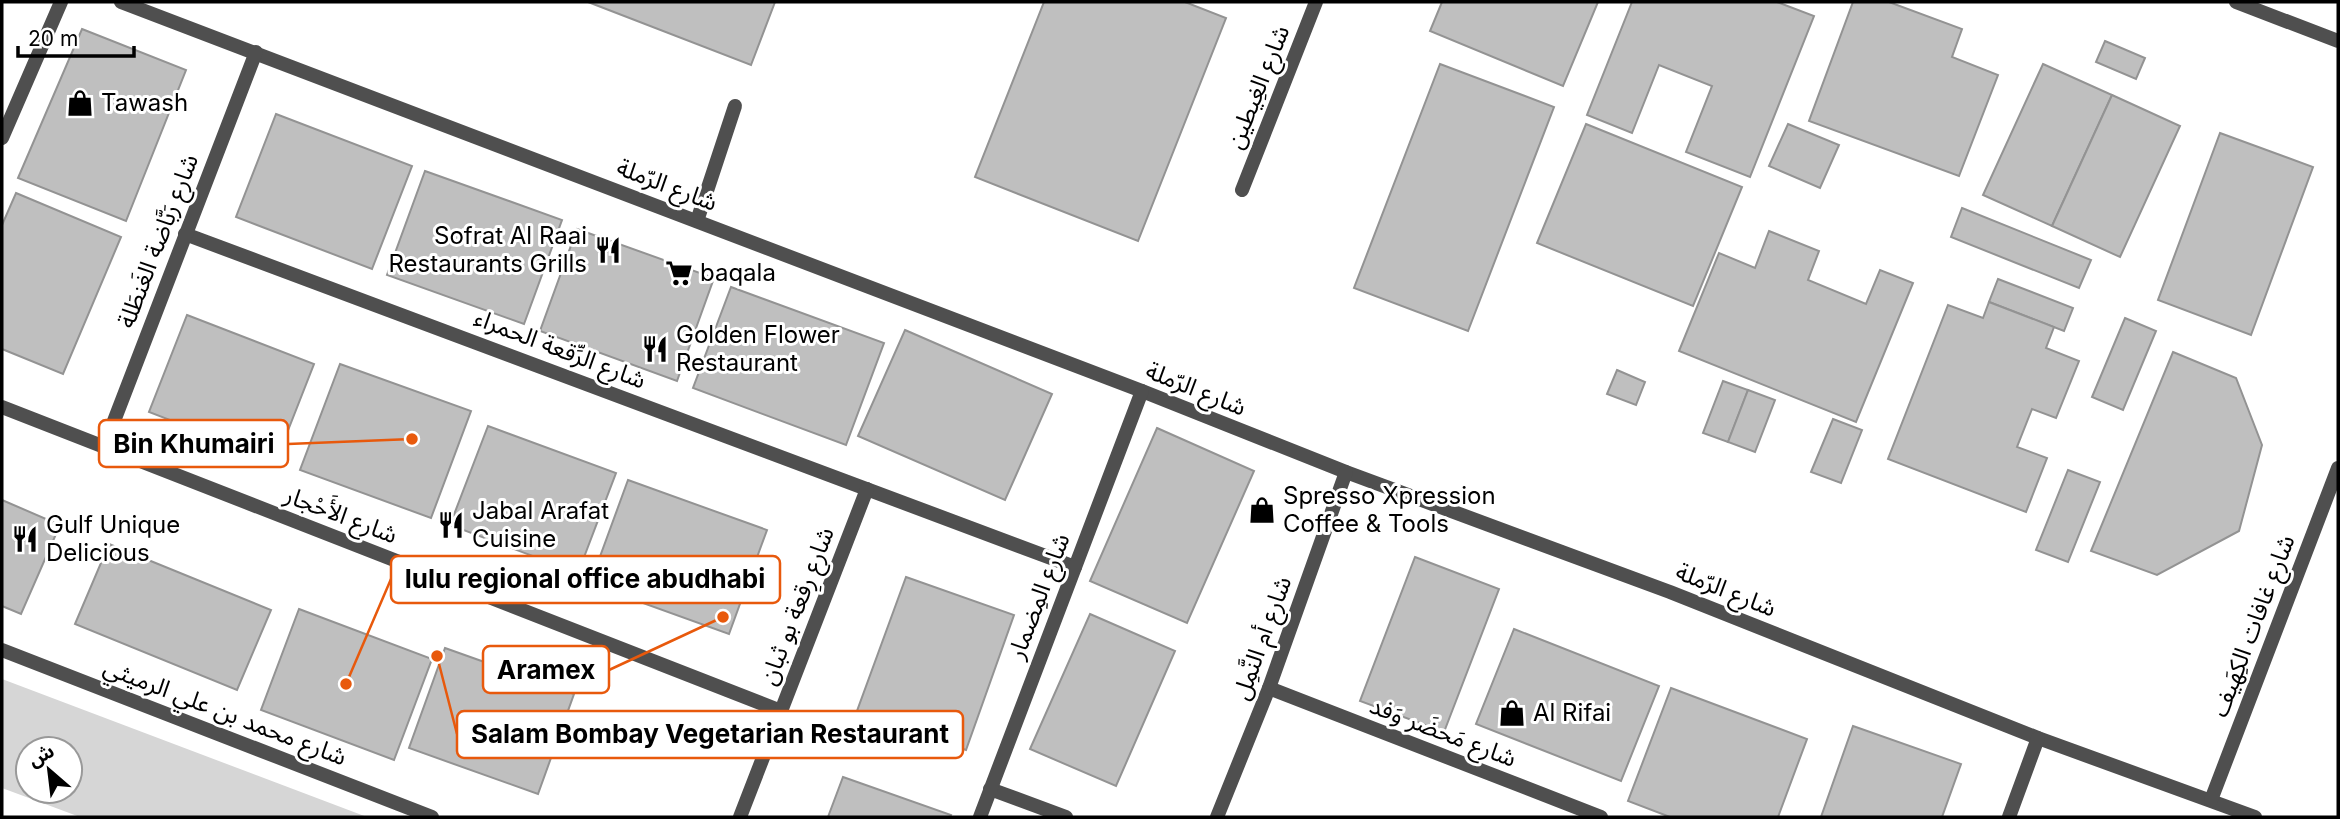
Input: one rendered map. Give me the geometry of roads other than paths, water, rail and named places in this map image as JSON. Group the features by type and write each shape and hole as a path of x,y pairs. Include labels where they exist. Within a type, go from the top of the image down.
{"street":[{"path":"2,138 61,2"},
{"name":"شارع الرّملة","path":"121,2 1142,391 1346,472 1670,592 2038,738 2255,817"},
{"name":"شارع الغِيطين","path":"1242,190 1316,2"},
{"path":"2236,2 2338,41"},
{"name":"شارع رَبَّاضة الغَنطَلة","path":"104,447 256,52"},
{"path":"696,221 735,106"},
{"name":"شارع الرِّقعة الحمراء","path":"186,234 1075,567"},
{"name":"شارع المِضمار","path":"979,817 1142,391"},
{"name":"شارع الأَحْجار","path":"2,407 781,711"},
{"name":"شارع غافات الكِهَيف","path":"2211,800 2338,468"},
{"name":"شارع أم النَّمِل","path":"1217,817 1269,688 1346,472"},
{"name":"شارع رِقعة بو ثبان","path":"740,817 867,489"},
{"name":"شارع محمد بن علي الرميثي","path":"2,650 432,817"},
{"name":"شارع مَحضَر وَفد","path":"1269,688 1601,817"},
{"path":"2009,817 2038,738"},
{"path":"990,789 1066,817"}],"place":[{"name":"Tawash","path":"80,103"},
{"name":"Sofrat Al Raai Restaurants Grills","path":"608,250"},
{"name":"baqala","path":"679,273"},
{"name":"Golden Flower Restaurant","path":"655,349"},
{"name":"Bin Khumairi","path":"412,439"},
{"name":"Spresso Xpression Coffee & Tools","path":"1262,510"},
{"name":"Jabal Arafat Cuisine","path":"451,525"},
{"name":"Gulf Unique Delicious","path":"25,539"},
{"name":"Aramex","path":"723,617"},
{"name":"Salam Bombay Vegetarian Restaurant","path":"437,656"},
{"name":"lulu regional office abudhabi","path":"346,684"},
{"name":"Al Rifai","path":"1512,713"}]}
